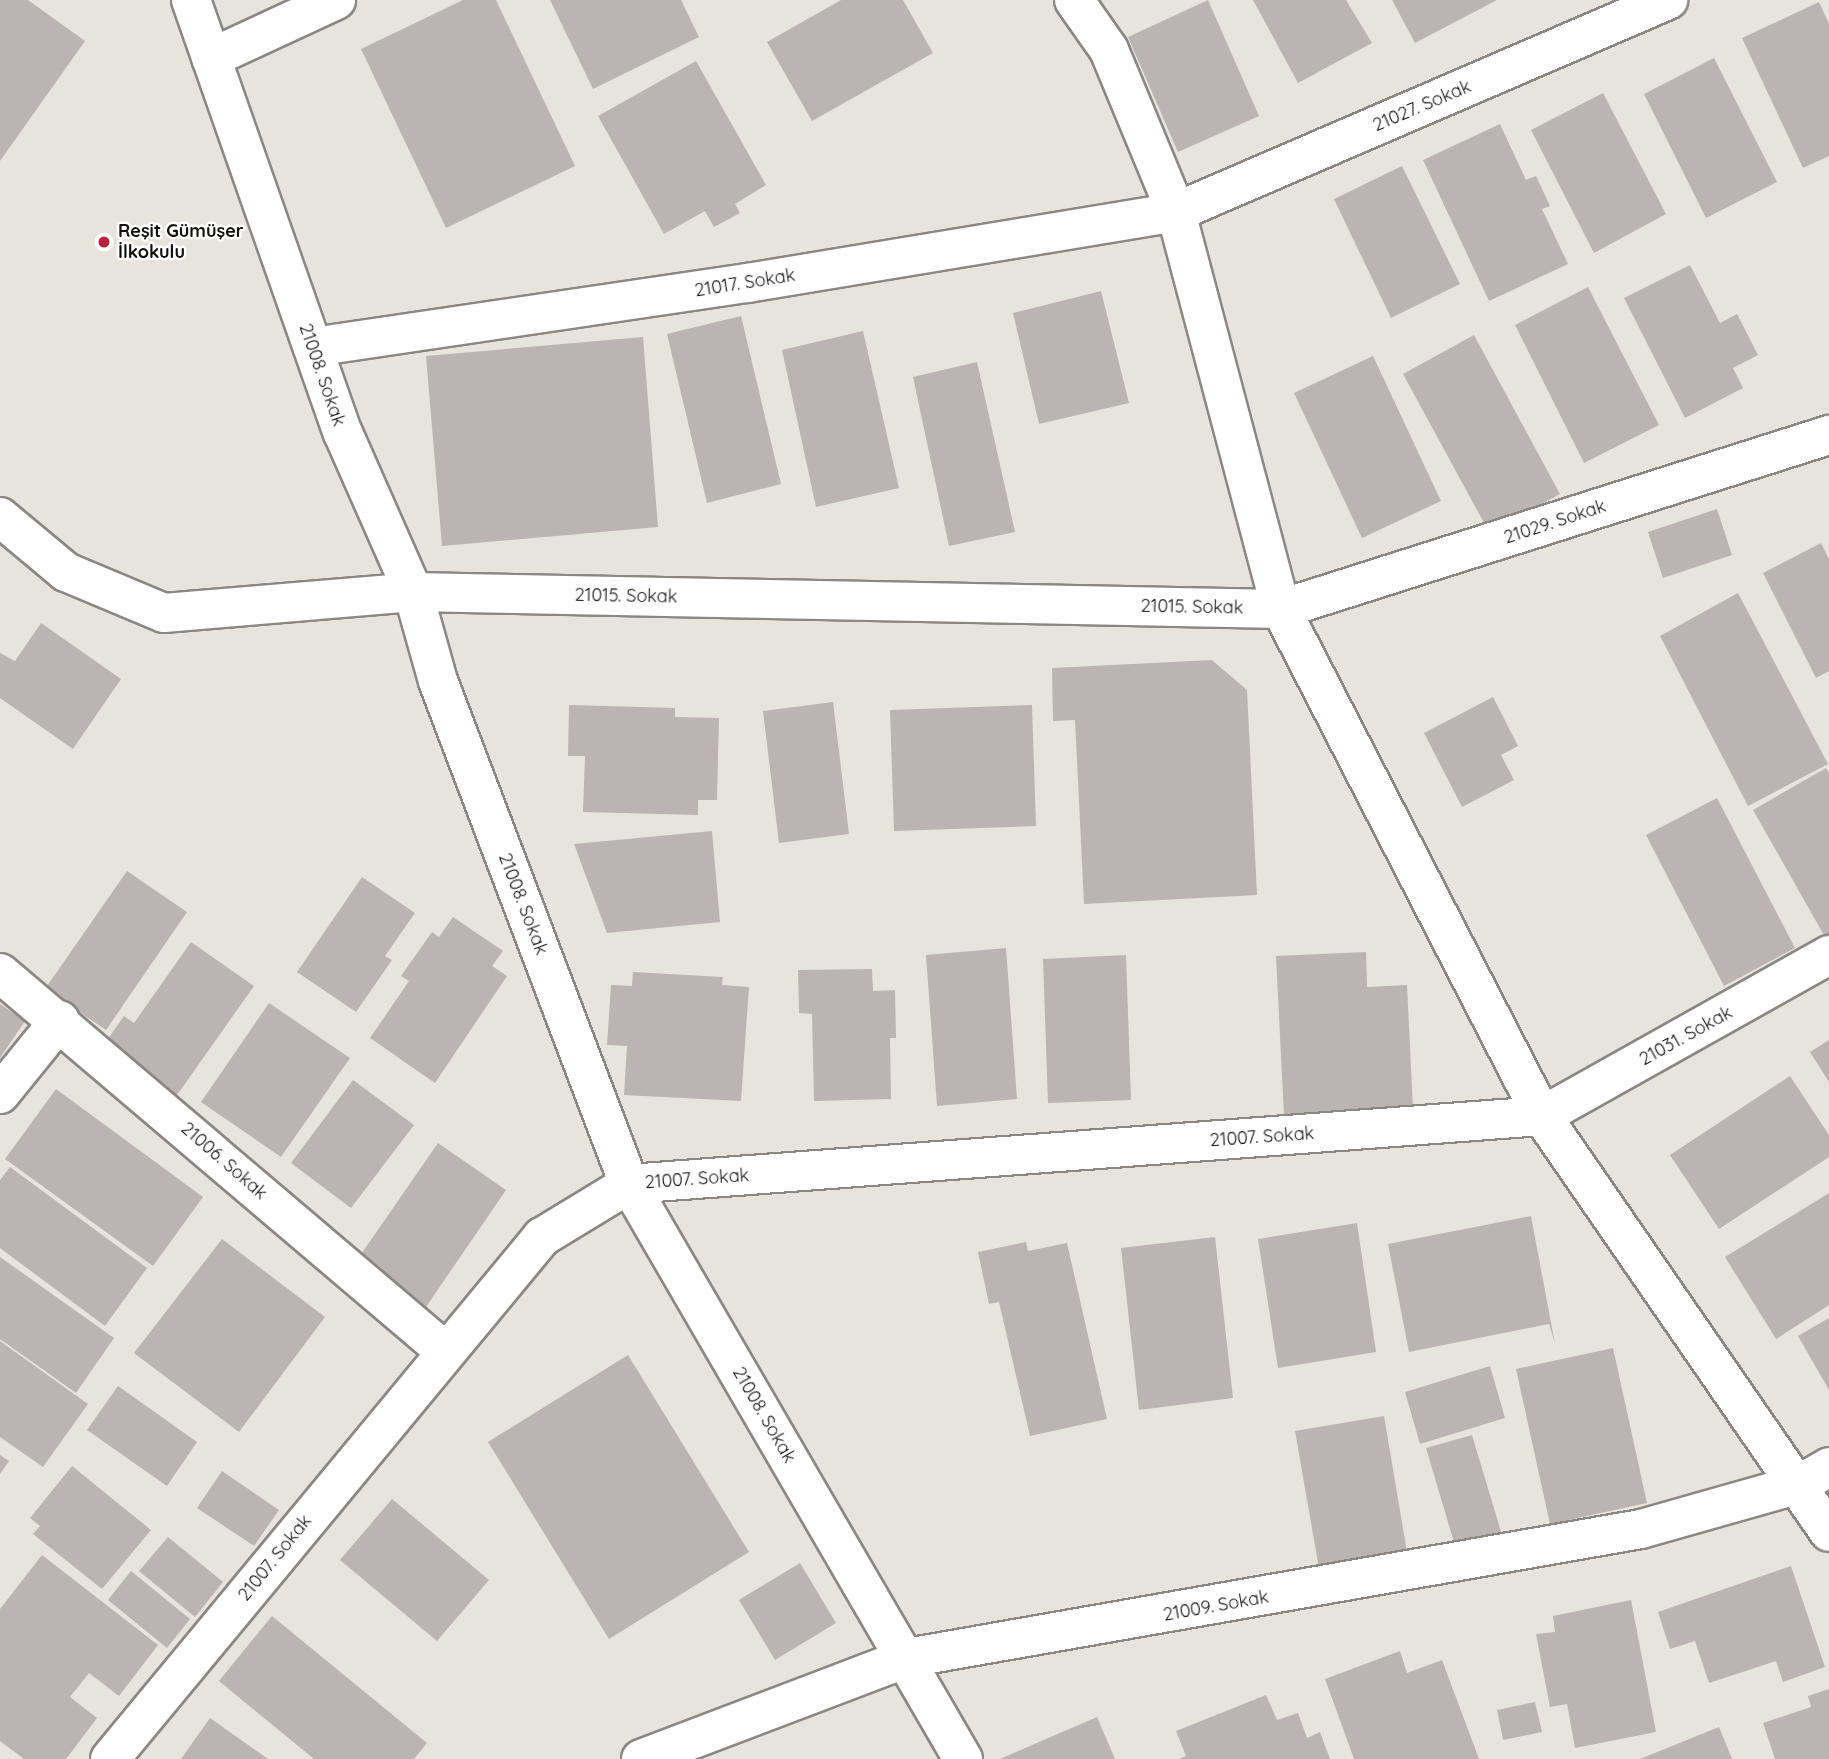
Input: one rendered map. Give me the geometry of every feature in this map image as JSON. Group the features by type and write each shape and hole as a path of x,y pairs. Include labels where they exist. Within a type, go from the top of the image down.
{"street":[{"name":"21008. Sokak","path":"191,0 343,433 413,592 438,681 629,1184 907,1658 963,1759"},
{"path":"211,58 336,0"},
{"path":"1074,0 1108,50 1176,212 1280,609 1542,1116 1814,1476 1829,1532"},
{"name":"21027. Sokak","path":"1176,212 1668,0"},
{"name":"21017. Sokak","path":"313,347 748,283 1176,212"},
{"name":"21029. Sokak","path":"1280,609 1829,435"},
{"name":"21015. Sokak","path":"0,517 66,572 164,613 413,592 1280,609"},
{"name":"21031. Sokak","path":"1542,1116 1829,955"},
{"name":"21006. Sokak","path":"0,973 60,1020 445,1352"},
{"path":"0,1094 60,1020"},
{"name":"21007. Sokak","path":"110,1759 542,1237 629,1184 1542,1116"},
{"name":"21009. Sokak","path":"641,1759 907,1658 1641,1529 1814,1476"}],"building":[{"path":"0,0 28,0 85,41 0,161"},
{"path":"463,0 496,0 575,166 446,228 361,49"},
{"path":"550,0 681,0 699,37 593,89"},
{"path":"841,0 903,0 933,53 812,121 767,42"},
{"path":"1208,0 1259,116 1178,152 1128,37"},
{"path":"1253,0 1346,0 1372,43 1298,83"},
{"path":"1392,0 1497,0 1415,43"},
{"path":"1819,2 1829,24 1829,156 1803,168 1742,38"},
{"path":"1714,58 1777,182 1706,218 1644,94"},
{"path":"696,61 766,185 735,204 740,213 714,227 705,211 664,234 598,116"},
{"path":"1603,93 1666,214 1594,253 1531,130"},
{"path":"1500,124 1526,180 1536,176 1550,206 1542,209 1568,264 1489,301 1423,160"},
{"path":"1402,166 1460,284 1391,318 1334,199"},
{"path":"1690,265 1720,323 1737,314 1758,355 1733,368 1743,388 1685,418 1624,298"},
{"path":"1588,287 1659,425 1584,463 1515,325"},
{"path":"1101,291 1129,403 1039,424 1013,313"},
{"path":"741,316 781,484 707,503 667,334"},
{"path":"863,331 899,488 816,507 782,350"},
{"path":"1474,335 1560,494 1489,532 1403,374"},
{"path":"643,337 658,527 442,546 426,356"},
{"path":"1373,356 1441,501 1362,538 1294,393"},
{"path":"977,362 1015,532 949,546 913,377"},
{"path":"1717,509 1732,555 1663,578 1648,532"},
{"path":"1821,543 1829,559 1829,671 1816,678 1763,573"},
{"path":"1738,593 1828,764 1748,806 1660,636"},
{"path":"41,623 121,679 73,749 0,698 0,653 15,661"},
{"path":"1212,660 1247,690 1257,895 1084,904 1075,720 1053,721 1052,668"},
{"path":"1493,697 1518,746 1501,755 1514,780 1462,807 1424,733"},
{"path":"833,702 849,834 779,843 763,711"},
{"path":"569,705 675,708 675,717 719,718 717,800 698,800 698,815 583,812 585,756 568,756"},
{"path":"1032,705 1036,826 894,831 890,710"},
{"path":"1826,768 1829,773 1829,944 1753,810"},
{"path":"1717,798 1795,948 1724,986 1646,835"},
{"path":"712,831 720,922 607,933 574,844"},
{"path":"127,871 187,912 106,1030 45,989"},
{"path":"362,877 415,913 385,956 392,960 356,1012 297,972"},
{"path":"453,917 503,951 492,966 507,976 435,1083 370,1038 409,981 401,976 432,932 439,937"},
{"path":"191,942 254,986 170,1105 98,1053 124,1016 134,1023"},
{"path":"1006,948 1017,1099 937,1106 926,955"},
{"path":"1366,952 1367,987 1407,985 1413,1109 1284,1116 1276,956"},
{"path":"1126,955 1131,1100 1048,1103 1043,959"},
{"path":"872,969 873,991 895,990 896,1038 890,1038 891,1099 814,1101 812,1014 799,1013 798,970"},
{"path":"633,972 723,977 722,985 749,987 741,1101 624,1095 627,1046 607,1045 611,985 632,986"},
{"path":"269,1003 350,1058 281,1157 201,1102"},
{"path":"0,1004 25,1021 0,1058"},
{"path":"1829,1040 1829,1082 1810,1052"},
{"path":"1790,1076 1829,1135 1829,1157 1719,1229 1670,1155"},
{"path":"353,1080 414,1125 351,1208 291,1163"},
{"path":"56,1089 203,1197 153,1266 5,1159"},
{"path":"438,1143 506,1190 426,1307 357,1260"},
{"path":"10,1167 147,1268 105,1326 0,1248 0,1180"},
{"path":"1829,1193 1829,1305 1776,1339 1725,1257"},
{"path":"1531,1216 1555,1344 1549,1324 1409,1352 1388,1244"},
{"path":"1357,1223 1376,1352 1278,1368 1258,1239"},
{"path":"1215,1237 1233,1398 1139,1410 1121,1248"},
{"path":"222,1239 325,1317 239,1432 134,1353"},
{"path":"1026,1242 1028,1251 1067,1243 1107,1419 1030,1436 999,1302 989,1304 978,1252"},
{"path":"0,1257 114,1338 76,1393 0,1339"},
{"path":"1829,1318 1829,1390 1798,1336"},
{"path":"0,1341 88,1404 43,1467 0,1437"},
{"path":"1613,1348 1647,1503 1550,1524 1516,1369"},
{"path":"628,1355 749,1552 609,1639 488,1442"},
{"path":"1490,1366 1505,1418 1420,1444 1405,1392"},
{"path":"118,1386 197,1442 167,1486 87,1430"},
{"path":"1384,1416 1408,1558 1320,1574 1295,1431"},
{"path":"1472,1435 1502,1535 1456,1549 1426,1448"},
{"path":"0,1455 9,1461 0,1474"},
{"path":"72,1466 151,1530 102,1589 33,1534 40,1526 30,1518"},
{"path":"222,1471 279,1510 254,1546 197,1508"},
{"path":"392,1499 489,1580 437,1641 340,1560"},
{"path":"168,1537 223,1582 195,1617 139,1571"},
{"path":"42,1555 158,1645 119,1696 89,1673 70,1697 97,1718 66,1759 24,1759 0,1741 0,1609"},
{"path":"800,1563 836,1623 775,1660 739,1600"},
{"path":"1791,1566 1825,1667 1783,1682 1776,1661 1709,1683 1695,1641 1670,1649 1658,1612"},
{"path":"131,1571 190,1619 167,1648 108,1600"},
{"path":"1631,1600 1656,1732 1575,1748 1567,1704 1550,1707 1536,1634 1555,1632 1553,1616"},
{"path":"272,1616 427,1743 414,1759 314,1759 219,1681"},
{"path":"1400,1651 1407,1673 1442,1660 1479,1759 1354,1759 1325,1679"},
{"path":"1829,1689 1829,1759 1775,1759 1763,1723 1811,1707 1808,1696"},
{"path":"1266,1695 1277,1720 1298,1713 1307,1738 1320,1732 1330,1759 1179,1759 1186,1756 1176,1731"},
{"path":"1535,1702 1542,1732 1503,1740 1497,1710"},
{"path":"1097,1717 1115,1759 1000,1759"},
{"path":"210,1718 268,1759 181,1759"},
{"path":"1719,1727 1732,1759 1640,1759"}],"place":[{"name":"Reşit Gümüşer İlkokulu","path":"104,242"}]}
